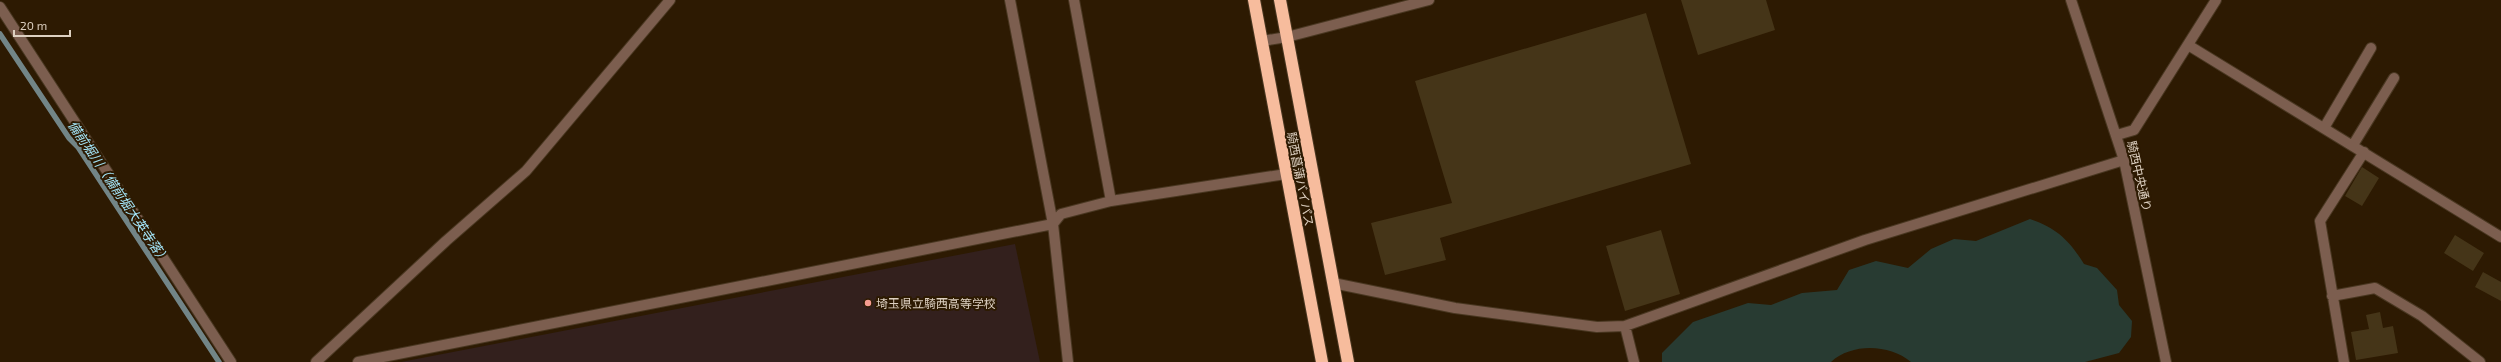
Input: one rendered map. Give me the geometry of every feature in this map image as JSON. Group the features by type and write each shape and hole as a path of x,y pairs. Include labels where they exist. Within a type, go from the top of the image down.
{"highway":[{"name":"騎西菖蒲バイパス","path":"1254,0 1322,362"},
{"name":"騎西菖蒲バイパス","path":"1280,0 1348,362"}],"street":[{"path":"323,360 446,241 526,171 670,0"},
{"path":"1010,0 1052,224 1068,362"},
{"path":"1074,0 1111,201"},
{"path":"1262,41 1287,37 1428,0"},
{"name":"騎西中央通り","path":"2071,0 2117,135 2124,160 2166,362"},
{"path":"2117,135 2134,130 2216,0"},
{"path":"0,7 231,362"},
{"path":"2188,45 2353,145 2501,238"},
{"path":"2324,128 2371,48"},
{"path":"2353,145 2394,78"},
{"path":"2344,362 2320,220 2364,152"},
{"path":"1333,283 1455,308 1598,328 1625,326 1865,240 2124,160"},
{"path":"358,362 1052,224 1061,214 1111,201 1286,174"},
{"path":"2332,296 2375,288 2422,316 2480,362"},
{"path":"1625,326 1634,362"}],"shaded area":[{"name":"埼玉県立騎西高等学校","path":"1015,244 1040,362 401,362"}],"green space":[{"path":"2030,219 2048,226 2062,236 2073,248 2084,264 2097,268 2117,290 2119,305 2132,321 2131,337 2119,353 2085,362 1911,362 1892,352 1871,348 1849,351 1831,362 1662,362 1662,353 1693,322 1748,303 1771,305 1802,293 1837,290 1849,270 1876,261 1908,268 1931,249 1954,239 1976,241"}],"building":[{"path":"1681,0 1766,0 1775,30 1698,55"},
{"path":"1646,13 1691,164 1440,238 1446,260 1385,275 1371,223 1452,203 1415,81"},
{"path":"2362,167 2379,178 2362,206 2345,196"},
{"path":"1661,230 1680,294 1625,311 1606,246"},
{"path":"2455,235 2484,253 2473,271 2444,253"},
{"path":"2483,272 2501,282 2501,301 2475,287"},
{"path":"2380,312 2383,328 2393,326 2398,353 2356,360 2351,332 2369,329 2366,315"}],"waterway":[{"name":"備前堀川（備前堀大英寺落）","path":"0,34 69,138 78,147 219,362"}],"place":[{"name":"埼玉県立騎西高等学校","path":"868,303"}]}
